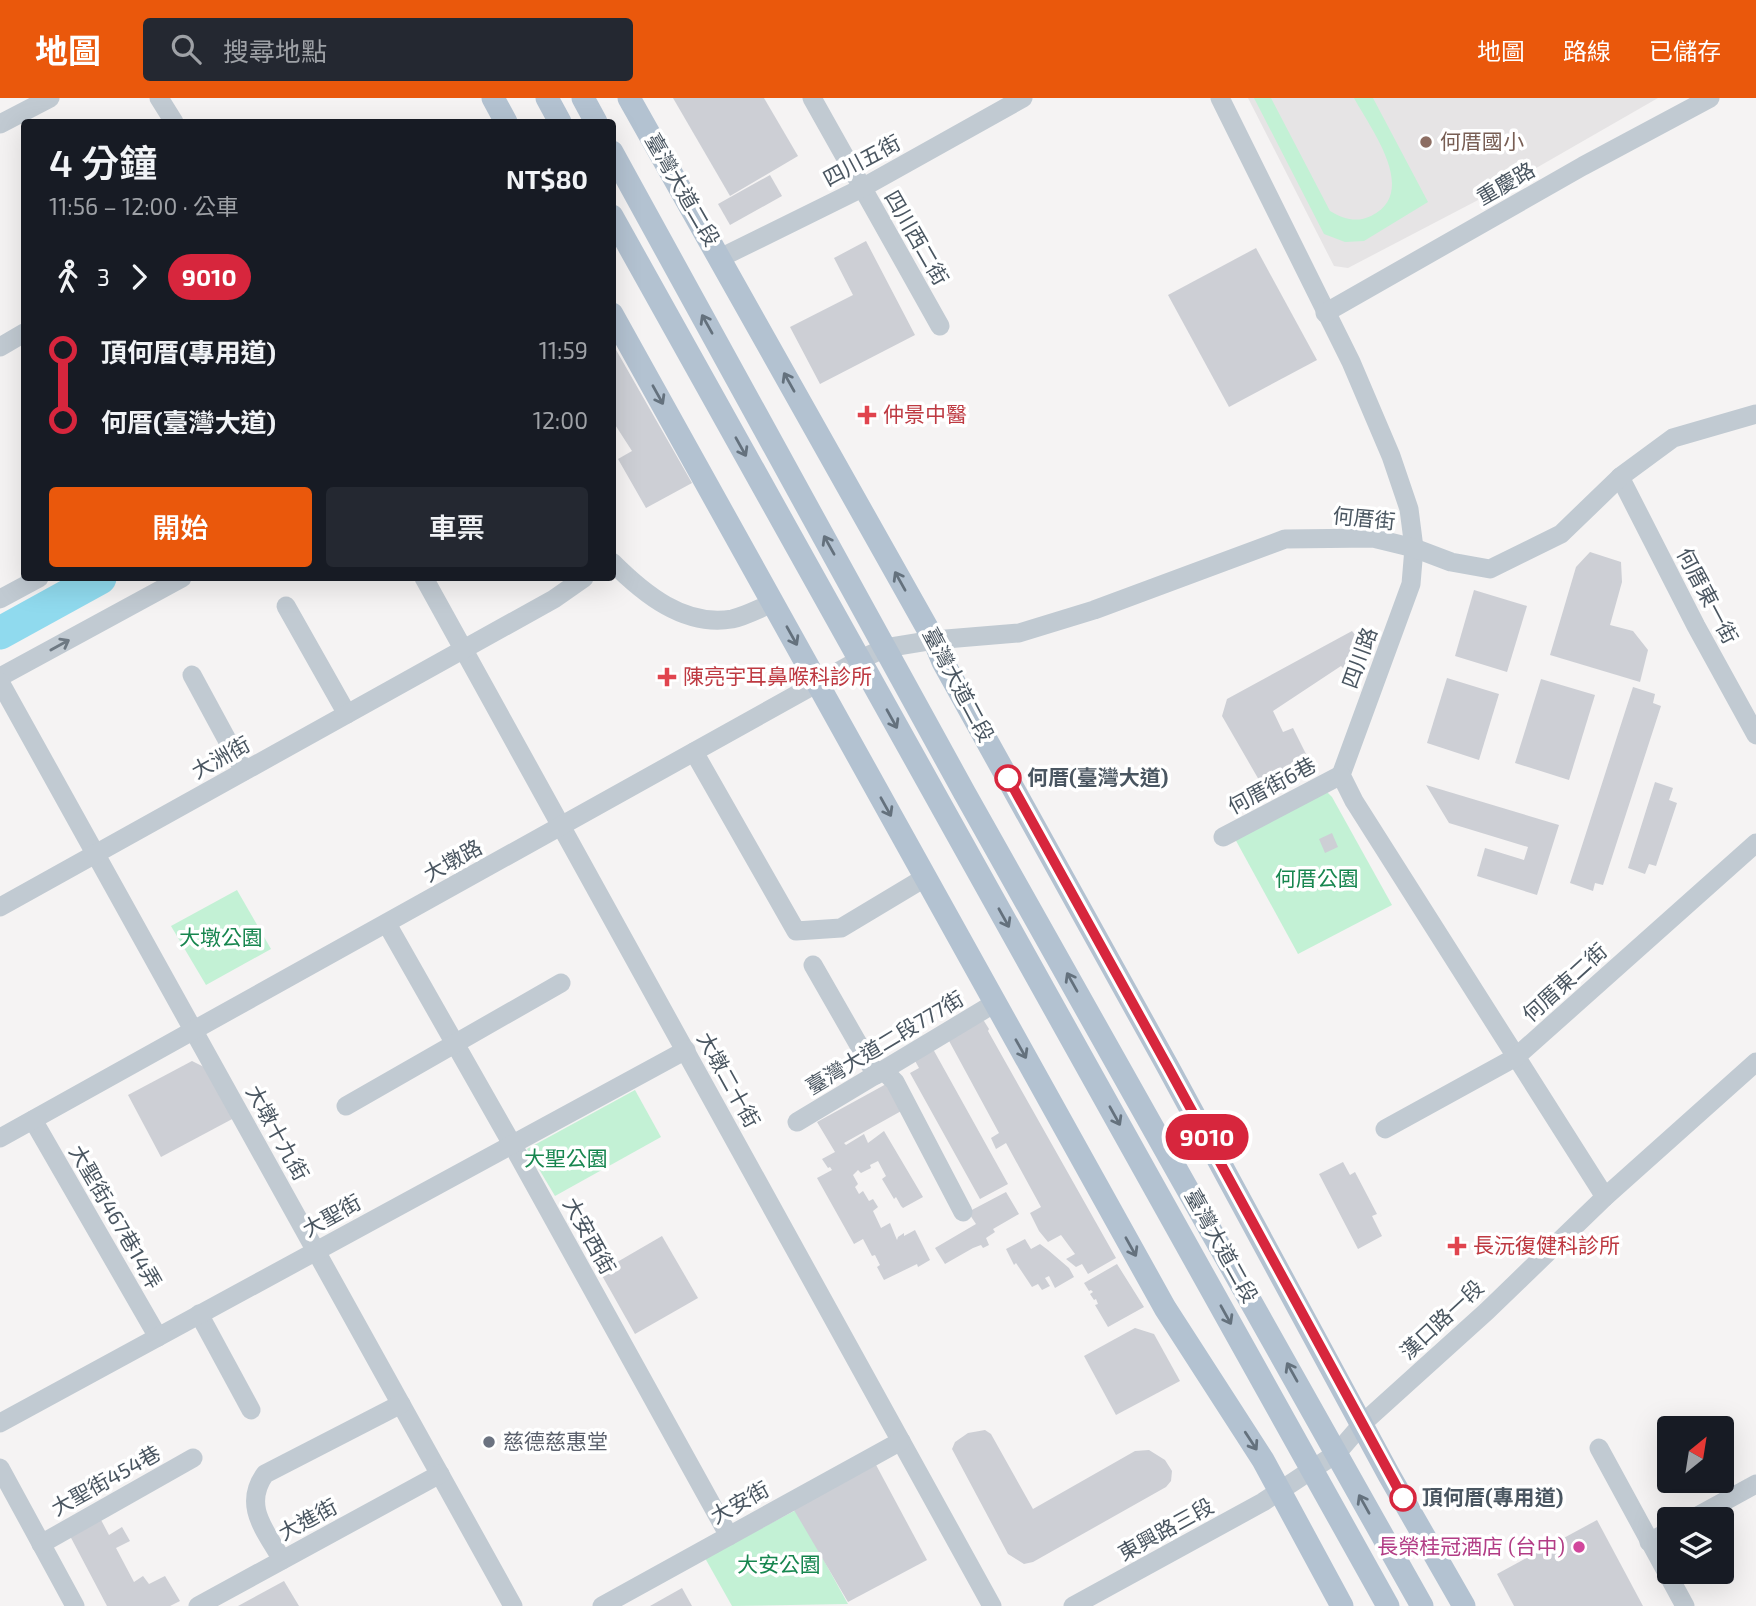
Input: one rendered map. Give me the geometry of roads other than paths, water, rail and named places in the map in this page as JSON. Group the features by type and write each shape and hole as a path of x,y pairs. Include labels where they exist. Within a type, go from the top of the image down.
{"main road":[{"path":"493,98 504,119"},
{"path":"547,98 558,119"},
{"path":"583,98 594,119"},
{"name":"臺灣大道二段","path":"629,98 934,640 943,662 1464,1606"},
{"name":"臺灣大道二段","path":"616,159 885,648 1422,1606"},
{"name":"臺灣大道二段","path":"616,223 1388,1606"},
{"path":"616,325 1165,1308 1263,1460 1342,1606"}],"street":[{"path":"0,124 50,98"},
{"path":"159,98 172,119"},
{"name":"四川西二街","path":"813,98 940,326"},
{"name":"四川五街","path":"720,258 862,188 1023,98"},
{"name":"四川路","path":"1220,98 1351,362 1391,456 1409,509 1414,548 1410,584 1341,775"},
{"name":"重慶路","path":"1325,313 1583,166 1710,98"},
{"path":"0,347 21,335"},
{"name":"何厝街","path":"934,640 1019,633 1094,610 1284,539 1373,538 1414,548 1451,562 1490,569 1561,534 1620,477 1674,438 1756,414"},
{"name":"何厝東一街","path":"1620,477 1696,626 1756,735"},
{"path":"616,566 654,599 678,611 708,619 733,618 773,603"},
{"path":"0,599 33,581"},
{"path":"0,680 177,581"},
{"name":"大墩二十街","path":"426,581 992,1606"},
{"name":"大洲街","path":"0,907 554,599 580,581"},
{"path":"286,606 346,714"},
{"name":"大墩路","path":"0,1138 859,660 885,648 934,640"},
{"path":"192,675 244,771"},
{"name":"大墩十九街","path":"0,680 513,1606"},
{"path":"694,752 796,931 841,928 926,877"},
{"path":"1341,775 1354,801 1605,1197"},
{"name":"何厝街6巷","path":"1223,837 1341,775"},
{"name":"何厝東二街","path":"1385,1129 1516,1057 1756,844"},
{"name":"大安西街","path":"387,924 729,1536"},
{"path":"813,965 880,1072 894,1082 963,1212"},
{"path":"346,1106 561,983"},
{"name":"臺灣大道二段777街","path":"797,1122 995,1003"},
{"name":"大聖街","path":"0,1423 686,1050"},
{"name":"漢口路一段","path":"1279,1492 1337,1453 1363,1423 1461,1335 1605,1197 1755,1065"},
{"name":"大聖街467巷14弄","path":"33,1120 158,1337"},
{"path":"199,1314 251,1410"},
{"path":"282,1560 256,1513 253,1498 265,1474 401,1404"},
{"name":"大安街","path":"602,1606 901,1441"},
{"path":"1599,1448 1685,1606"},
{"name":"大聖街454巷","path":"41,1544 193,1458"},
{"path":"0,1468 75,1606"},
{"name":"大進街","path":"198,1606 440,1475"},
{"path":"1714,1507 1756,1484"},
{"name":"東興路三段","path":"1073,1606 1279,1492"},
{"path":"1649,1542 1657,1538"}],"waterway":[{"path":"0,633 95,581"}],"place":[{"name":"何厝國小","path":"1426,142"},
{"name":"仲景中醫","path":"867,415"},
{"name":"陳亮宇耳鼻喉科診所","path":"667,677"},
{"name":"何厝(臺灣大道)","path":"1008,778"},
{"name":"長沅復健科診所","path":"1457,1246"},
{"name":"慈德慈惠堂","path":"489,1442"},
{"name":"頂何厝(專用道)","path":"1403,1498"},
{"name":"長榮桂冠酒店 (台中)","path":"1579,1547"}],"park label":[{"name":"何厝公園","path":"1317,879"},
{"name":"大墩公園","path":"221,938"},
{"name":"大聖公園","path":"566,1159"},
{"name":"大安公園","path":"779,1565"}]}
